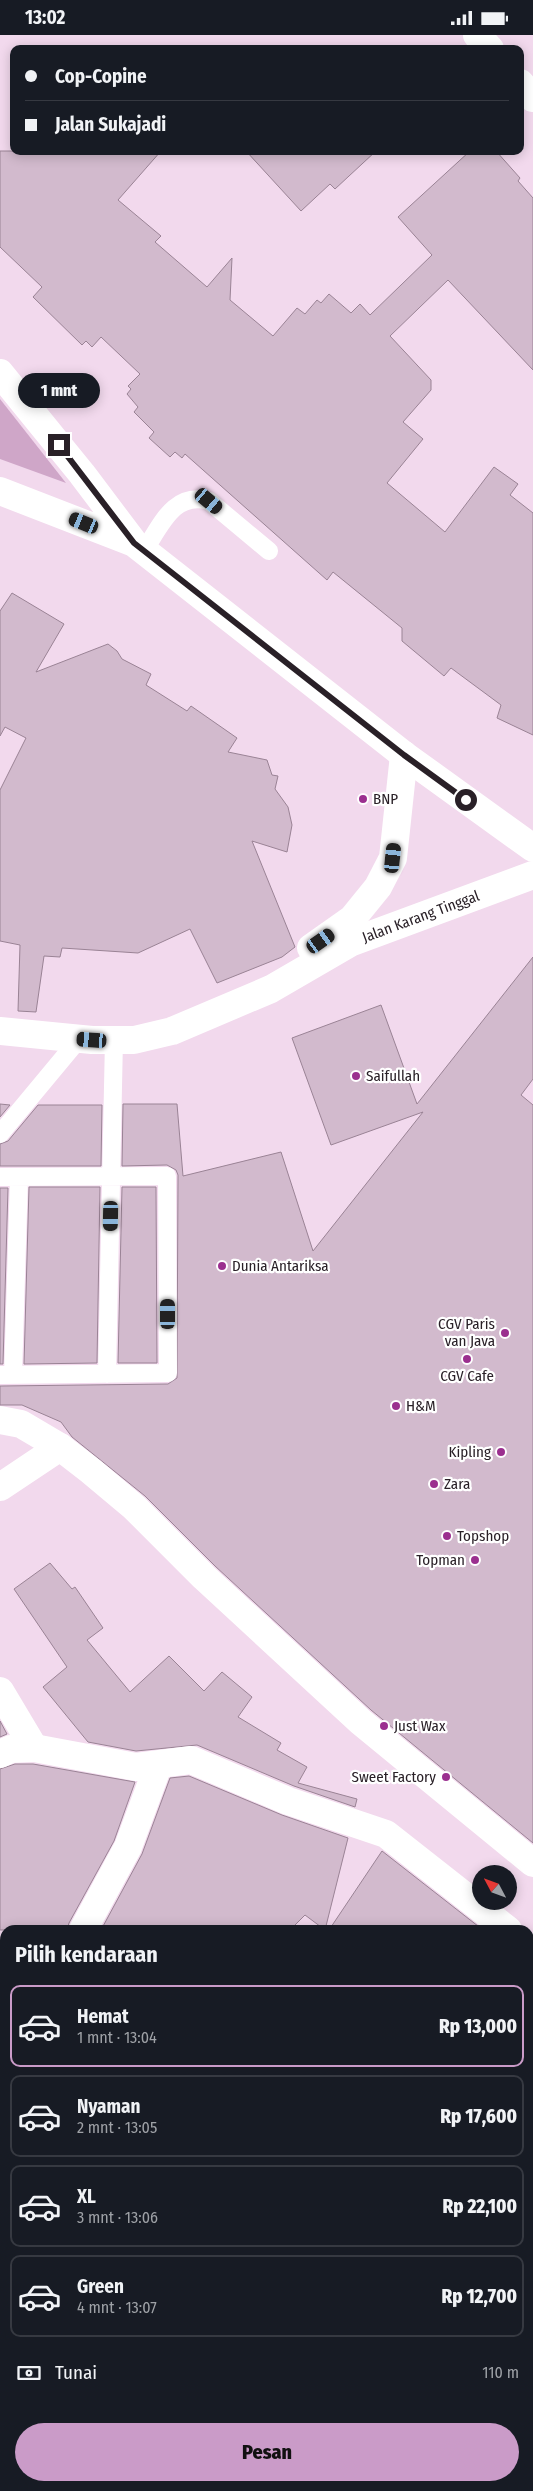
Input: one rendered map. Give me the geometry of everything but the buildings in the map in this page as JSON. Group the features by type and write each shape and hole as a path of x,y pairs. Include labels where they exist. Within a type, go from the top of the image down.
{"street":[{"path":"477,35 486,45"},
{"path":"524,87 533,97"},
{"path":"0,373 139,547 404,755 533,848"},
{"path":"0,491 139,547"},
{"name":"Jalan Karang Tinggal","path":"230,1006 352,919 378,887 393,858 404,755"},
{"name":"Jalan Karang Tinggal","path":"0,1031 79,1039 134,1040 172,1031 271,989 352,942 533,875"},
{"path":"0,1420 21,1425 60,1447 134,1507 204,1577 361,1722 533,1863"},
{"path":"0,1487 60,1447"},
{"path":"0,1691 34,1748"},
{"path":"0,1754 11,1749 34,1748 130,1767 158,1766 191,1760 288,1801 391,1836 494,1925"},
{"path":"85,1925 128,1847 158,1766"}],"lane":[{"path":"139,547 171,511 185,499 198,498 209,501 270,551"},
{"path":"0,1134 79,1039"},
{"path":"107,1374 114,1039"},
{"path":"0,1177 168,1175 168,1373 7,1375 19,1177"}],"shaded area":[{"path":"0,399 66,483 0,459"}],"place":[{"name":"BNP","path":"363,799"},
{"name":"Saifullah","path":"356,1076"},
{"name":"Dunia Antariksa","path":"222,1266"},
{"name":"CGV Paris van Java","path":"505,1333"},
{"name":"CGV Cafe","path":"467,1359"},
{"name":"H&M","path":"396,1406"},
{"name":"Kipling","path":"501,1452"},
{"name":"Zara","path":"434,1484"},
{"name":"Topshop","path":"447,1536"},
{"name":"Topman","path":"475,1560"},
{"name":"Just Wax","path":"384,1726"},
{"name":"Sweet Factory","path":"446,1777"}],"route":[{"path":"59,445 134,543 404,755 466,800"}]}
